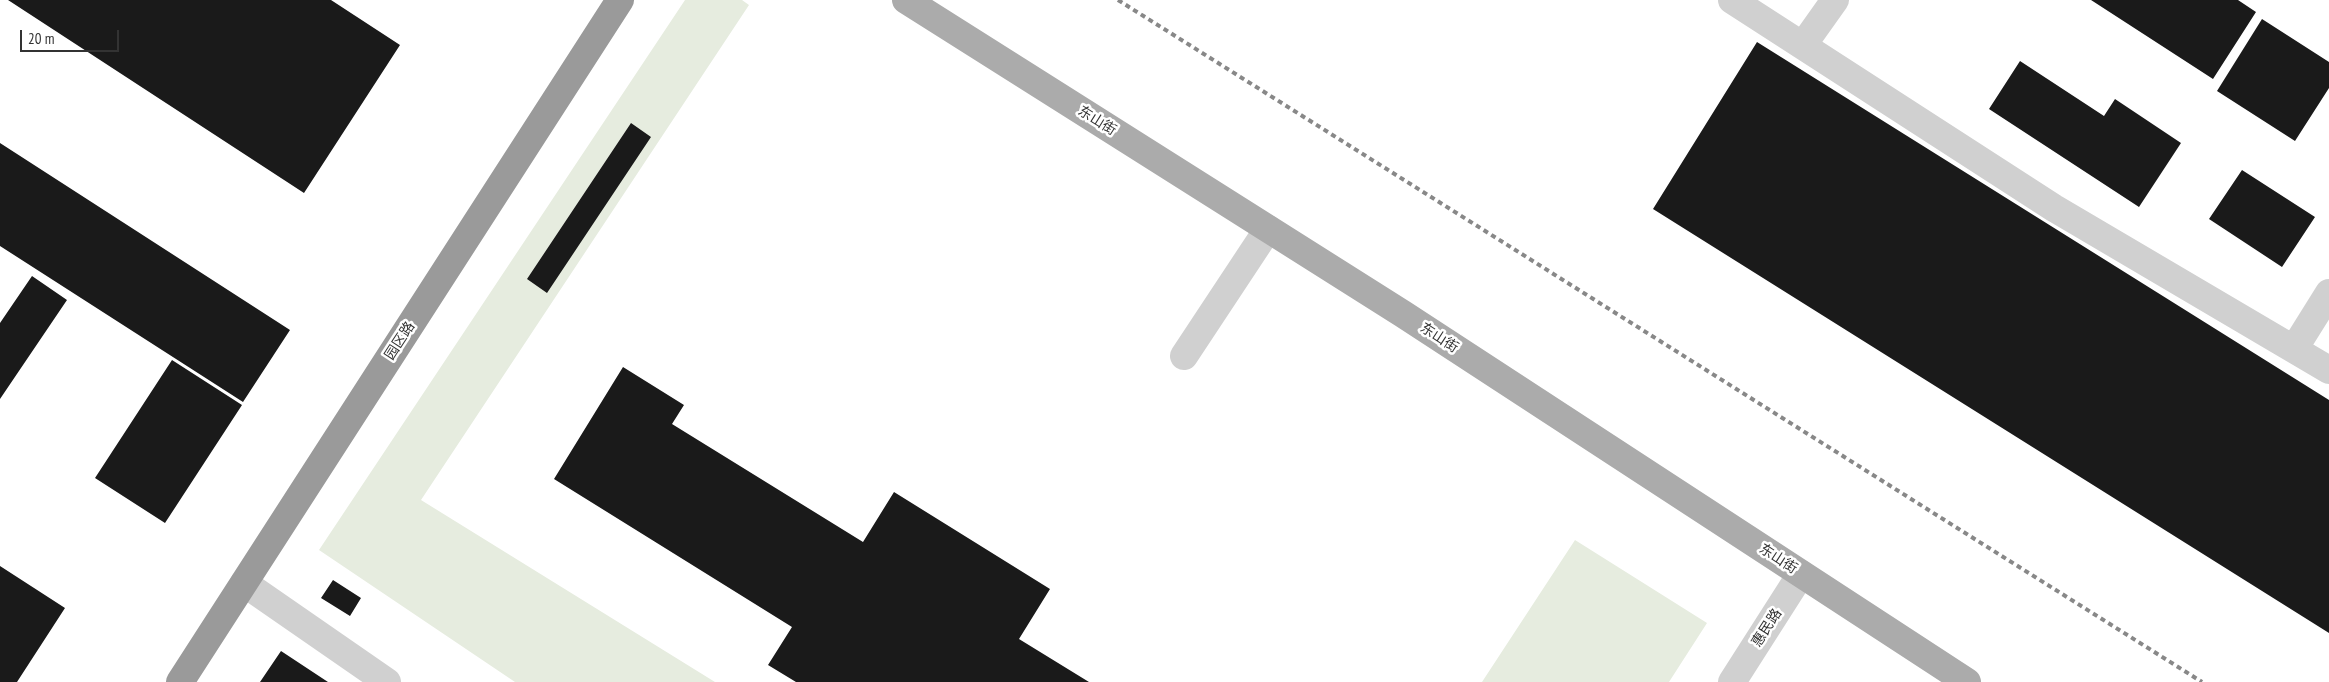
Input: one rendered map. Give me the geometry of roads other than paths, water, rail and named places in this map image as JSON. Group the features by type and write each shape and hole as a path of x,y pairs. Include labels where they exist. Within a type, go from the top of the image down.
{"highway":[{"name":"园区路","path":"180,682 620,0"}],"main road":[{"name":"东山街","path":"906,0 1268,229 1968,682"}],"street":[{"path":"1732,0 2054,208 2329,370"},
{"path":"1803,45 1835,0"},
{"path":"1184,356 1268,229"},
{"path":"2294,349 2329,293"},
{"name":"惠民路","path":"1743,678 1801,574"},
{"path":"244,583 387,682"}],"railway":[{"path":"1118,0 2202,682"}]}
